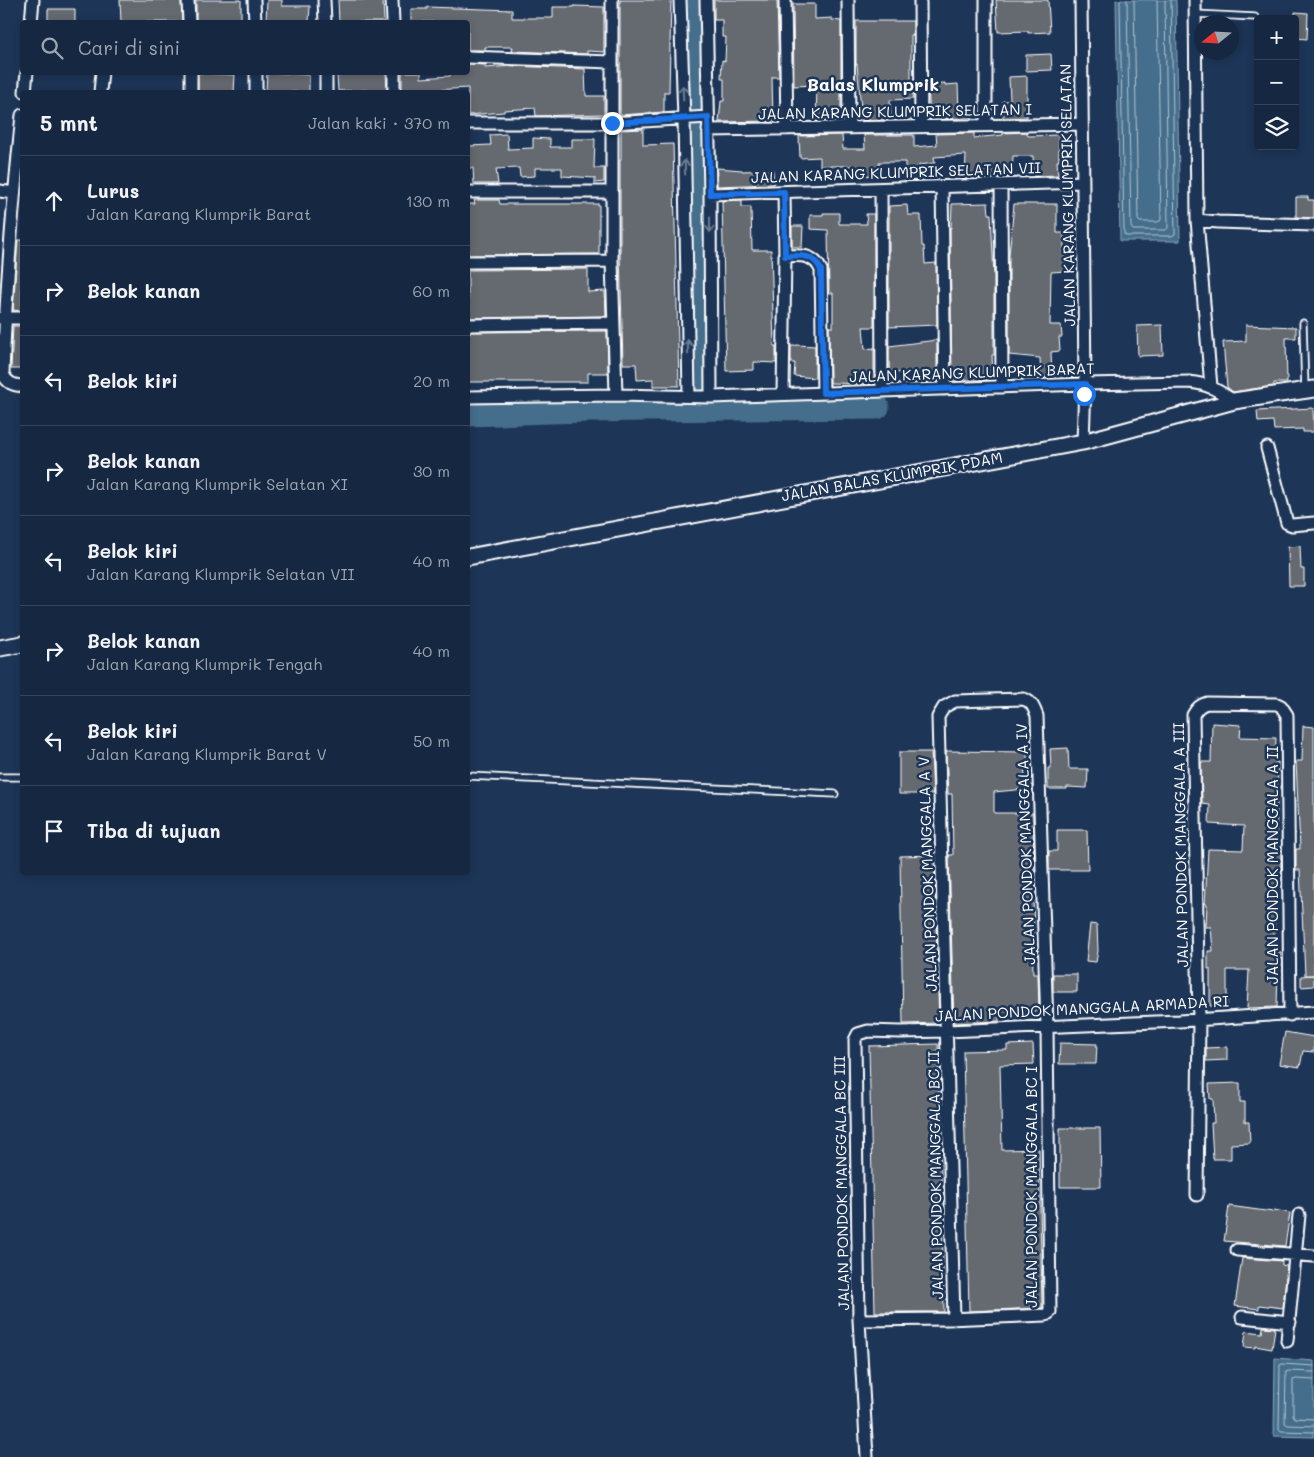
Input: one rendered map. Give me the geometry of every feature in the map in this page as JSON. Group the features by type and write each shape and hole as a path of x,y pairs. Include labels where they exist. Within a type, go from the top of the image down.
{"street":[{"path":"31,20 33,0"},
{"path":"188,0 189,20"},
{"path":"254,0 254,20"},
{"path":"324,0 325,20"},
{"path":"392,0 393,20"},
{"path":"612,0 611,192 616,395"},
{"path":"680,0 697,118 708,130 710,194 709,397"},
{"path":"692,396 697,118 706,0"},
{"path":"785,0 787,129"},
{"path":"848,0 849,128"},
{"path":"920,0 921,126"},
{"path":"986,0 986,125"},
{"name":"JALAN KARANG KLUMPRIK SELATAN","path":"1081,0 1084,390 1082,442"},
{"path":"1194,0 1200,14 1199,220 1212,387"},
{"path":"470,57 612,62"},
{"path":"25,90 27,75"},
{"path":"100,90 102,75"},
{"path":"190,75 191,90"},
{"path":"256,75 256,90"},
{"path":"326,75 326,90"},
{"path":"394,75 394,90"},
{"path":"470,123 612,123 697,118"},
{"name":"JALAN KARANG KLUMPRIK SELATAN I","path":"708,130 1082,124"},
{"path":"18,385 7,380 3,374 2,317 6,192 20,125"},
{"name":"JALAN KARANG KLUMPRIK SELATAN VII","path":"710,194 1083,182"},
{"path":"1001,185 1002,387"},
{"path":"942,187 945,389"},
{"path":"881,189 882,391"},
{"path":"470,192 611,192"},
{"path":"783,394 784,192"},
{"path":"1199,220 1314,225"},
{"path":"785,256 798,255 811,258 818,263 821,270 823,393"},
{"path":"470,262 612,261"},
{"path":"2,317 20,318"},
{"path":"470,325 614,322"},
{"name":"JALAN KARANG KLUMPRIK BARAT","path":"470,397 616,395 709,397 1002,387 1084,390 1189,382 1201,383 1212,387 1234,401"},
{"name":"JALAN BALAS KLUMPRIK PDAM","path":"470,557 1082,442 1234,401 1309,389"},
{"path":"1267,448 1287,523 1292,525 1314,523"},
{"path":"0,648 20,644"},
{"name":"JALAN PONDOK MANGGALA A IV","path":"938,717 944,707 955,701 1024,699 1029,701 1034,707 1037,716 1047,1026"},
{"name":"JALAN PONDOK MANGGALA A III","path":"1197,1195 1200,1020 1194,715 1196,709 1202,704 1207,703 1277,704 1282,706 1287,715"},
{"name":"JALAN PONDOK MANGGALA A II","path":"1287,715 1290,1015"},
{"name":"JALAN PONDOK MANGGALA A V","path":"938,717 947,1030"},
{"name":"JALAN PONDOK MANGGALA ARMADA RI","path":"855,1040 858,1034 868,1031 900,1032 1200,1020 1314,1012"},
{"name":"JALAN PONDOK MANGGALA BC I","path":"954,1318 1046,1315 1050,1312 1047,1026"},
{"name":"JALAN PONDOK MANGGALA BC II","path":"947,1030 954,1318"},
{"name":"JALAN PONDOK MANGGALA BC III","path":"855,1040 859,1320 954,1318"},
{"path":"1287,1341 1299,1216"},
{"path":"1237,1250 1314,1256"},
{"path":"1242,1317 1290,1322"},
{"path":"859,1320 867,1457"}],"lane":[{"path":"1200,14 1254,17"},
{"path":"1304,323 1309,389"},
{"path":"470,776 836,794"},
{"path":"0,777 20,777"}],"water":[{"path":"1116,0 1176,0 1180,241 1120,241"},
{"path":"1275,1358 1314,1361 1314,1437 1274,1436"}],"building":[{"path":"120,0 181,0 182,20 121,20"},
{"path":"196,0 241,0 241,20 196,20"},
{"path":"267,0 282,0 282,6 310,6 309,20 266,20"},
{"path":"338,0 383,0 384,20 339,20"},
{"path":"620,0 671,0 669,92 664,92 664,112 620,115"},
{"path":"714,0 777,0 779,77 772,77 773,121 719,122 721,101 724,101 724,79 721,79 722,60 725,61 726,37 722,37 722,20 714,20"},
{"path":"996,0 1048,0 1050,32 998,32"},
{"path":"793,4 815,4 815,19 832,18 832,20 841,21 841,120 816,121 817,85 794,86"},
{"path":"427,7 512,10 512,18 553,18 553,7 604,7 604,52 587,51 587,54 512,51 513,47 485,47 485,50 470,50 470,20 411,20 411,9 427,9"},
{"path":"48,9 75,9 75,20 48,20"},
{"path":"1295,12 1308,13 1307,39 1299,38 1299,15 1295,15"},
{"path":"856,21 913,21 913,35 911,35 911,84 913,84 913,99 890,100 891,120 862,120 856,64"},
{"path":"1051,54 1052,70 1026,71 1026,55"},
{"path":"470,64 485,65 485,68 512,66 585,69 586,96 604,96 604,114 536,116 535,108 470,115 470,90 468,88 402,90 402,75 421,75 421,78 470,75"},
{"path":"198,75 235,75 234,90 198,90"},
{"path":"267,75 309,75 309,90 266,90"},
{"path":"386,75 387,90 338,90 337,76"},
{"path":"1027,76 1027,117 1003,118 1003,101 1010,101 1009,77"},
{"path":"945,83 945,85 958,84 959,112 973,111 973,118 930,119 928,84"},
{"path":"643,129 643,145 673,144 679,386 653,386 653,379 637,380 636,364 623,364 620,252 621,130"},
{"path":"1027,132 1029,136 1059,135 1058,175 1034,176 1033,156 1013,156 1012,177 965,178 966,155 934,157 935,163 919,165 919,175 905,175 905,162 879,162 880,175 854,176 854,166 820,166 820,157 800,158 799,136 842,135 843,149 865,149 864,135 914,135 914,147 937,145 936,134 974,133 974,138 1003,135 1003,133"},
{"path":"507,134 508,149 533,148 533,138 550,139 550,147 572,147 572,139 595,139 594,168 604,168 604,182 595,183 595,178 562,176 562,168 535,168 535,176 520,177 519,168 496,169 498,184 474,184 473,168 470,168 470,146 491,145 490,135"},
{"path":"717,168 742,171 773,170 774,184 717,186"},
{"path":"1296,197 1308,197 1308,200 1314,200 1314,218 1296,217"},
{"path":"474,200 499,200 500,204 599,204 599,254 470,255 470,204 475,204"},
{"path":"742,200 742,207 751,207 752,250 771,250 776,363 754,362 754,370 726,371 722,201"},
{"path":"988,203 989,214 991,214 994,277 993,380 952,380 950,228 952,204"},
{"path":"1014,204 1057,204 1057,233 1064,233 1066,271 1051,272 1050,325 1061,325 1062,337 1059,337 1060,351 1051,352 1052,378 1041,378 1040,358 1009,355 1009,255"},
{"path":"907,205 908,215 921,215 922,246 924,246 925,264 936,263 937,325 889,327 889,206"},
{"path":"823,213 839,213 839,224 867,224 866,214 874,214 874,327 863,327 865,349 874,348 874,384 830,383 829,327 833,327 833,293 829,293 828,230 810,229 810,215 823,215"},
{"path":"792,226 803,226 802,247 792,247"},
{"path":"18,240 20,240 20,311 13,310"},
{"path":"588,269 588,292 605,291 606,316 470,318 470,270"},
{"path":"1162,325 1163,355 1138,356 1137,326"},
{"path":"1246,325 1296,327 1296,338 1286,338 1287,383 1274,383 1274,386 1233,392 1227,387 1223,342 1246,341"},
{"path":"13,326 20,326 20,369 11,369"},
{"path":"607,331 608,373 588,373 588,382 470,382 470,332"},
{"path":"937,340 937,382 917,382 917,372 889,373 889,346"},
{"path":"791,346 815,346 815,378 794,376 795,363 791,363"},
{"path":"1313,408 1314,432 1303,432 1303,429 1274,430 1273,421 1258,422 1257,411"},
{"path":"1300,546 1301,569 1304,569 1304,586 1289,586 1288,547"},
{"path":"1212,723 1241,725 1240,737 1276,738 1275,762 1278,762 1276,848 1281,848 1281,869 1279,869 1278,887 1276,887 1273,951 1281,952 1280,967 1278,967 1277,1007 1247,1008 1249,970 1227,970 1227,1006 1210,1006 1208,951 1213,951 1211,927 1206,927 1207,904 1205,904 1208,849 1243,850 1244,826 1209,824 1210,805 1202,804 1201,762 1211,762"},
{"path":"1303,726 1314,727 1314,975 1305,975 1300,870 1296,870 1296,849 1300,849 1296,761 1302,761"},
{"path":"1068,748 1069,769 1088,769 1087,788 1067,787 1067,789 1048,789 1048,768 1051,768 1050,749"},
{"path":"946,751 1027,752 1027,765 1024,765 1026,789 994,792 994,813 1033,813 1034,872 1026,872 1026,894 1033,894 1033,974 1038,974 1039,1011 999,1012 999,1021 954,1023 949,855 953,855 952,794 948,794"},
{"path":"899,752 931,752 933,794 899,794"},
{"path":"1057,830 1087,830 1088,870 1049,870 1049,851 1057,851"},
{"path":"934,855 939,1023 903,1024 900,856"},
{"path":"1090,924 1097,925 1098,951 1096,962 1086,961"},
{"path":"1053,974 1077,974 1077,992 1053,992"},
{"path":"1314,975 1314,986 1301,987 1301,976"},
{"path":"1285,1032 1314,1037 1314,1052 1303,1051 1300,1067 1279,1064"},
{"path":"1060,1043 1097,1044 1096,1064 1059,1064"},
{"path":"938,1044 944,1312 875,1312 869,1046"},
{"path":"1033,1044 1034,1064 1000,1065 1002,1150 1039,1149 1042,1308 969,1311 963,1051 1007,1050 1007,1045"},
{"path":"1227,1047 1227,1060 1206,1061 1206,1048"},
{"path":"1240,1083 1240,1102 1245,1102 1245,1122 1249,1122 1250,1143 1231,1144 1231,1159 1213,1159 1211,1123 1214,1123 1213,1099 1210,1099 1209,1084"},
{"path":"1060,1128 1100,1128 1101,1187 1060,1187"},
{"path":"1229,1206 1290,1213 1285,1246 1224,1241"},
{"path":"1242,1258 1282,1261 1282,1265 1287,1266 1283,1308 1259,1305 1259,1309 1235,1306"},
{"path":"1263,1327 1275,1328 1272,1349 1255,1346 1255,1348 1244,1347 1246,1331 1262,1333"}],"waterway":[{"path":"688,0 693,124 691,191 700,408"},
{"path":"470,414 621,409 877,407"}],"district":[{"name":"Balas Klumprik","path":"873,85"}],"route":[{"path":"612,123 708,117 710,194 784,192 785,256 798,255 811,258 818,263 821,270 823,393 1085,384 1084,394"}]}
